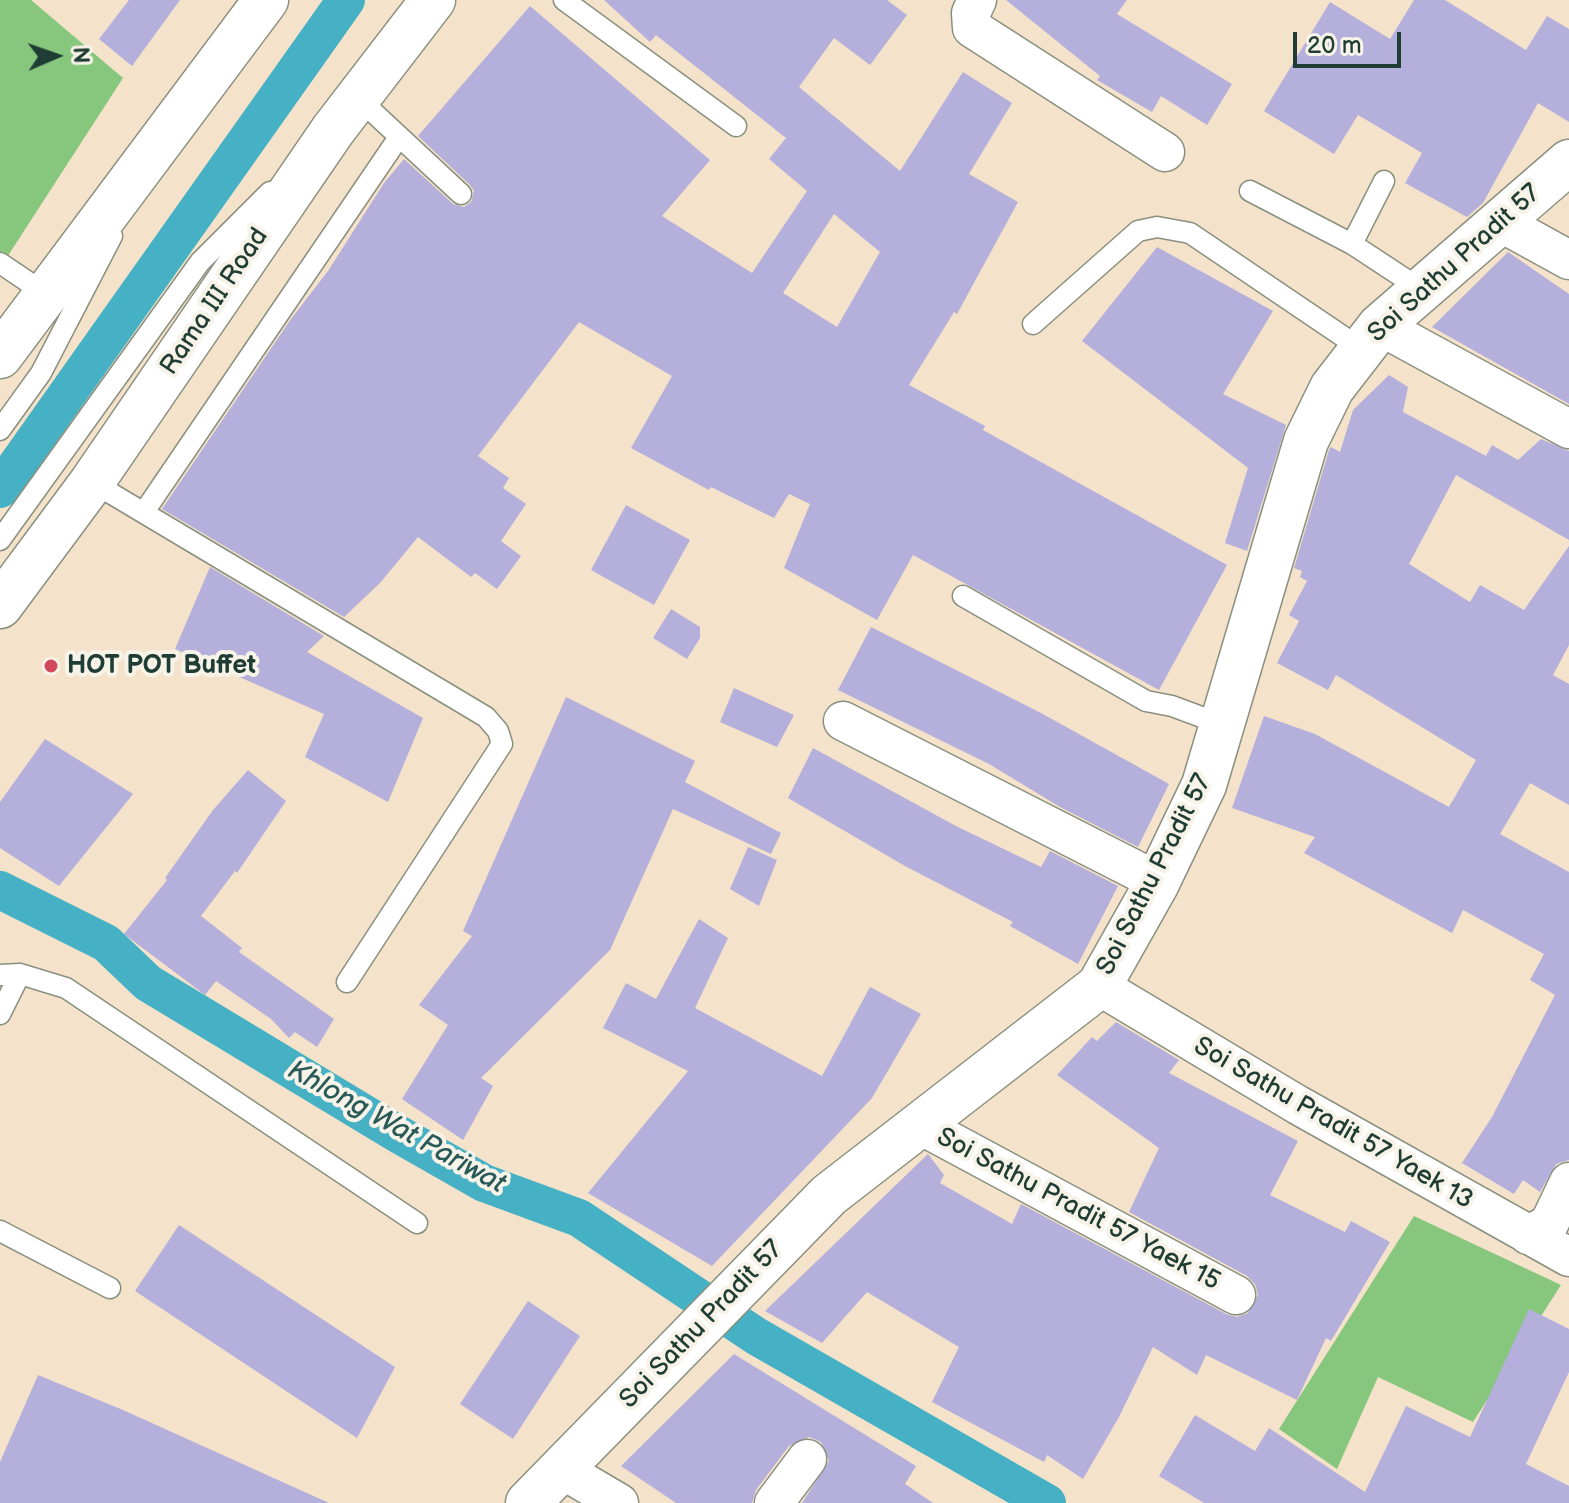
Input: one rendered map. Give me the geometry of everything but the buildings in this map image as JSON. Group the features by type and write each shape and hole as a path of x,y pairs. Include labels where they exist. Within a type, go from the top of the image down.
{"street":[{"path":"0,356 266,0"},
{"name":"Rama III Road","path":"0,606 92,482 346,114 433,0"},
{"path":"977,0 971,13 972,28 1165,152"},
{"name":"Soi Sathu Pradit 57","path":"528,1503 829,1195 1099,986 1157,881 1204,785 1306,441 1332,388 1370,337 1569,162"},
{"path":"1500,222 1569,260"},
{"path":"1370,337 1569,429"},
{"path":"843,721 1157,881"},
{"name":"Soi Sathu Pradit 57 Yaek 13","path":"1099,986 1298,1105 1569,1257"},
{"name":"Soi Sathu Pradit 57 Yaek 15","path":"920,1125 1236,1295"},
{"path":"1528,1235 1549,1224 1569,1182"},
{"path":"774,1503 807,1459"},
{"path":"563,1470 619,1503"}],"lane":[{"path":"564,0 736,126"},
{"path":"0,540 200,262 346,114 399,137 461,194"},
{"path":"0,430 41,373 164,135"},
{"path":"144,512 399,137"},
{"path":"1352,244 1384,181"},
{"path":"1250,191 1352,244 1422,290"},
{"path":"1033,324 1138,231 1157,227 1190,233 1370,337"},
{"path":"0,263 46,294"},
{"path":"92,482 486,717 498,731 502,744 347,982"},
{"path":"963,596 1146,701 1172,706 1223,725"},
{"path":"0,1014 10,975 66,988 417,1223"},
{"path":"0,1231 110,1288"}],"green space":[{"path":"0,0 31,0 123,78 0,268"},
{"path":"1414,1216 1561,1285 1473,1422 1378,1377 1337,1469 1279,1429"}],"waterway":[{"path":"0,489 346,0"},
{"name":"Khlong Wat Pariwat","path":"0,890 106,943 148,983 484,1183 579,1218 756,1336 1047,1503"}],"place":[{"name":"HOT POT Buffet","path":"51,666"}]}
